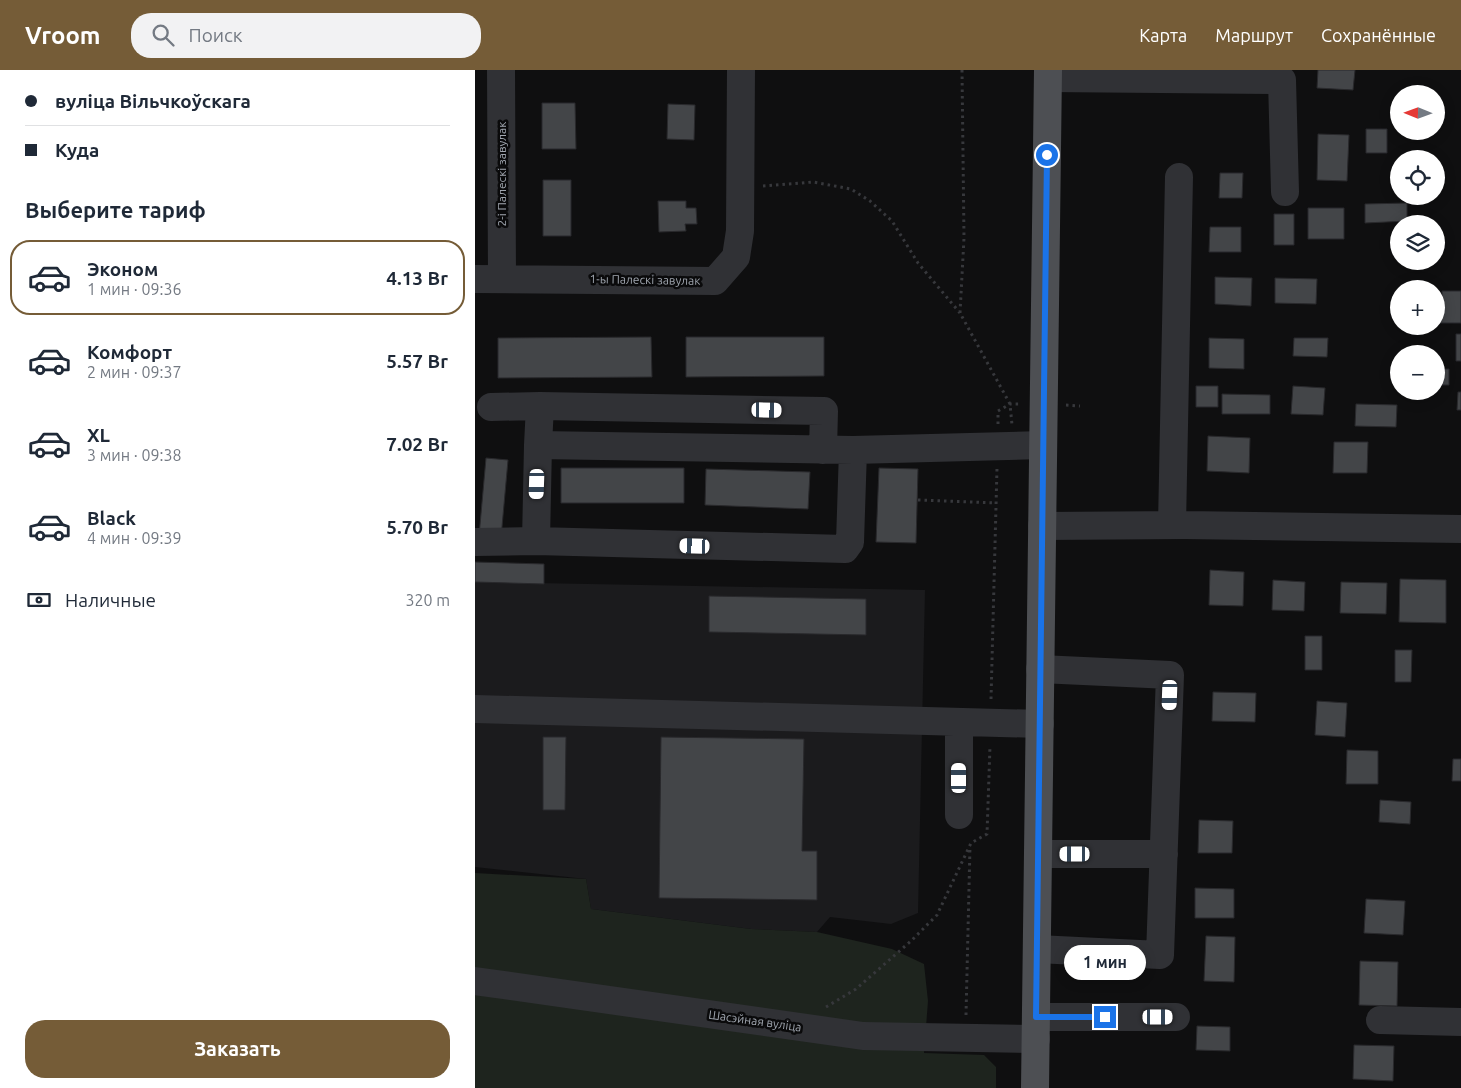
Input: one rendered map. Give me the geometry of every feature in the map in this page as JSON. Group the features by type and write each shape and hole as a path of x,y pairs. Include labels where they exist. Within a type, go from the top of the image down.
{"main road":[{"path":"1035,1088 1048,74"}],"street":[{"name":"2-і Палескі завулак","path":"501,70 502,278"},
{"name":"1-ы Палескі завулак","path":"475,278 715,281 736,257 740,231 741,70"},
{"path":"1048,74 1282,75 1285,192"},
{"path":"1172,525 1179,177"},
{"path":"536,541 540,406"},
{"path":"491,407 540,406 823,411 823,450"},
{"path":"538,446 853,450 1043,445"},
{"path":"475,542 536,541 845,549 850,542 853,450"},
{"path":"1042,526 1172,525 1461,529"},
{"path":"1037,949 1161,956 1171,676 1040,668"},
{"path":"475,709 1040,724"},
{"path":"959,722 959,815"},
{"path":"1038,854 1164,854"},
{"name":"Шасэйная вуліца","path":"475,981 863,1036 965,1037 1036,1028 1176,1017"},
{"path":"1381,1020 1461,1022"}],"path":[{"path":"960,313 964,238 962,70"},
{"path":"740,188 813,182 851,189 870,201 892,221 918,263 960,313 1010,404 996,503 987,834 971,843 937,915 911,941 856,989 796,1026"},
{"path":"918,500 996,503"},
{"path":"965,1037 971,843"}],"shaded area":[{"path":"475,582 925,590 918,913 891,924 830,917 817,932 751,929 591,909 586,879 475,867"},
{"path":"475,873 586,879 591,909 751,929 817,932 892,949 924,964 928,1001 924,1053 984,1055 996,1067 996,1088 475,1088"}],"building":[{"path":"1318,70 1355,70 1353,90 1317,88"},
{"path":"542,103 575,103 576,149 542,149"},
{"path":"668,104 695,105 694,140 667,139"},
{"path":"1366,129 1387,129 1387,153 1366,153"},
{"path":"1318,134 1349,135 1347,181 1317,180"},
{"path":"1220,173 1243,173 1242,198 1219,198"},
{"path":"543,180 571,180 571,236 543,236"},
{"path":"658,201 686,201 686,208 696,208 697,224 685,224 686,231 659,232"},
{"path":"1365,204 1407,205 1407,215 1390,215 1390,222 1365,223"},
{"path":"1308,208 1344,208 1344,239 1308,239"},
{"path":"1274,214 1294,214 1294,245 1274,245"},
{"path":"1210,227 1241,227 1241,252 1209,252"},
{"path":"1215,277 1252,278 1251,306 1215,304"},
{"path":"1275,278 1317,279 1316,304 1275,303"},
{"path":"1445,291 1461,291 1461,323 1445,323"},
{"path":"1456,334 1461,334 1461,361 1456,361"},
{"path":"651,337 652,377 498,378 498,338"},
{"path":"686,337 824,337 824,376 686,377"},
{"path":"1209,338 1244,339 1244,369 1209,368"},
{"path":"1294,338 1328,338 1327,357 1293,356"},
{"path":"1445,369 1449,369 1449,385 1445,385"},
{"path":"1196,386 1218,386 1218,407 1196,407"},
{"path":"1293,386 1325,388 1323,415 1291,414"},
{"path":"1458,392 1461,392 1461,410 1457,410"},
{"path":"1222,394 1270,395 1270,414 1222,414"},
{"path":"1356,404 1397,405 1396,427 1355,426"},
{"path":"1208,436 1250,438 1249,473 1207,471"},
{"path":"1334,442 1368,442 1367,473 1333,473"},
{"path":"486,458 508,460 501,538 479,536"},
{"path":"561,468 684,468 684,503 561,503"},
{"path":"879,468 918,469 916,543 876,542"},
{"path":"706,469 810,472 808,509 705,505"},
{"path":"475,562 544,564 544,584 475,582"},
{"path":"1210,570 1244,572 1243,606 1209,605"},
{"path":"1400,579 1446,580 1446,623 1399,622"},
{"path":"1273,580 1305,582 1304,611 1272,610"},
{"path":"1341,582 1387,583 1386,614 1340,613"},
{"path":"709,596 866,599 866,635 709,632"},
{"path":"1305,636 1322,636 1322,670 1305,670"},
{"path":"1395,650 1412,650 1411,682 1395,682"},
{"path":"1213,692 1256,693 1255,722 1212,721"},
{"path":"1317,701 1347,703 1345,737 1315,735"},
{"path":"543,737 566,737 565,810 543,810"},
{"path":"661,737 804,739 802,851 817,851 817,900 659,898"},
{"path":"1347,750 1378,751 1378,784 1346,784"},
{"path":"1453,759 1461,759 1461,781 1452,781"},
{"path":"1380,800 1411,802 1410,824 1379,822"},
{"path":"1199,820 1233,821 1232,853 1198,853"},
{"path":"1195,888 1234,889 1234,918 1195,918"},
{"path":"1366,899 1405,901 1403,935 1364,933"},
{"path":"1206,936 1235,937 1234,982 1204,981"},
{"path":"1360,961 1398,962 1397,1006 1359,1005"},
{"path":"1197,1026 1230,1027 1230,1051 1196,1050"},
{"path":"1354,1045 1394,1046 1393,1081 1353,1079"}],"route":[{"path":"1047,155 1036,1017 1105,1017"}]}
